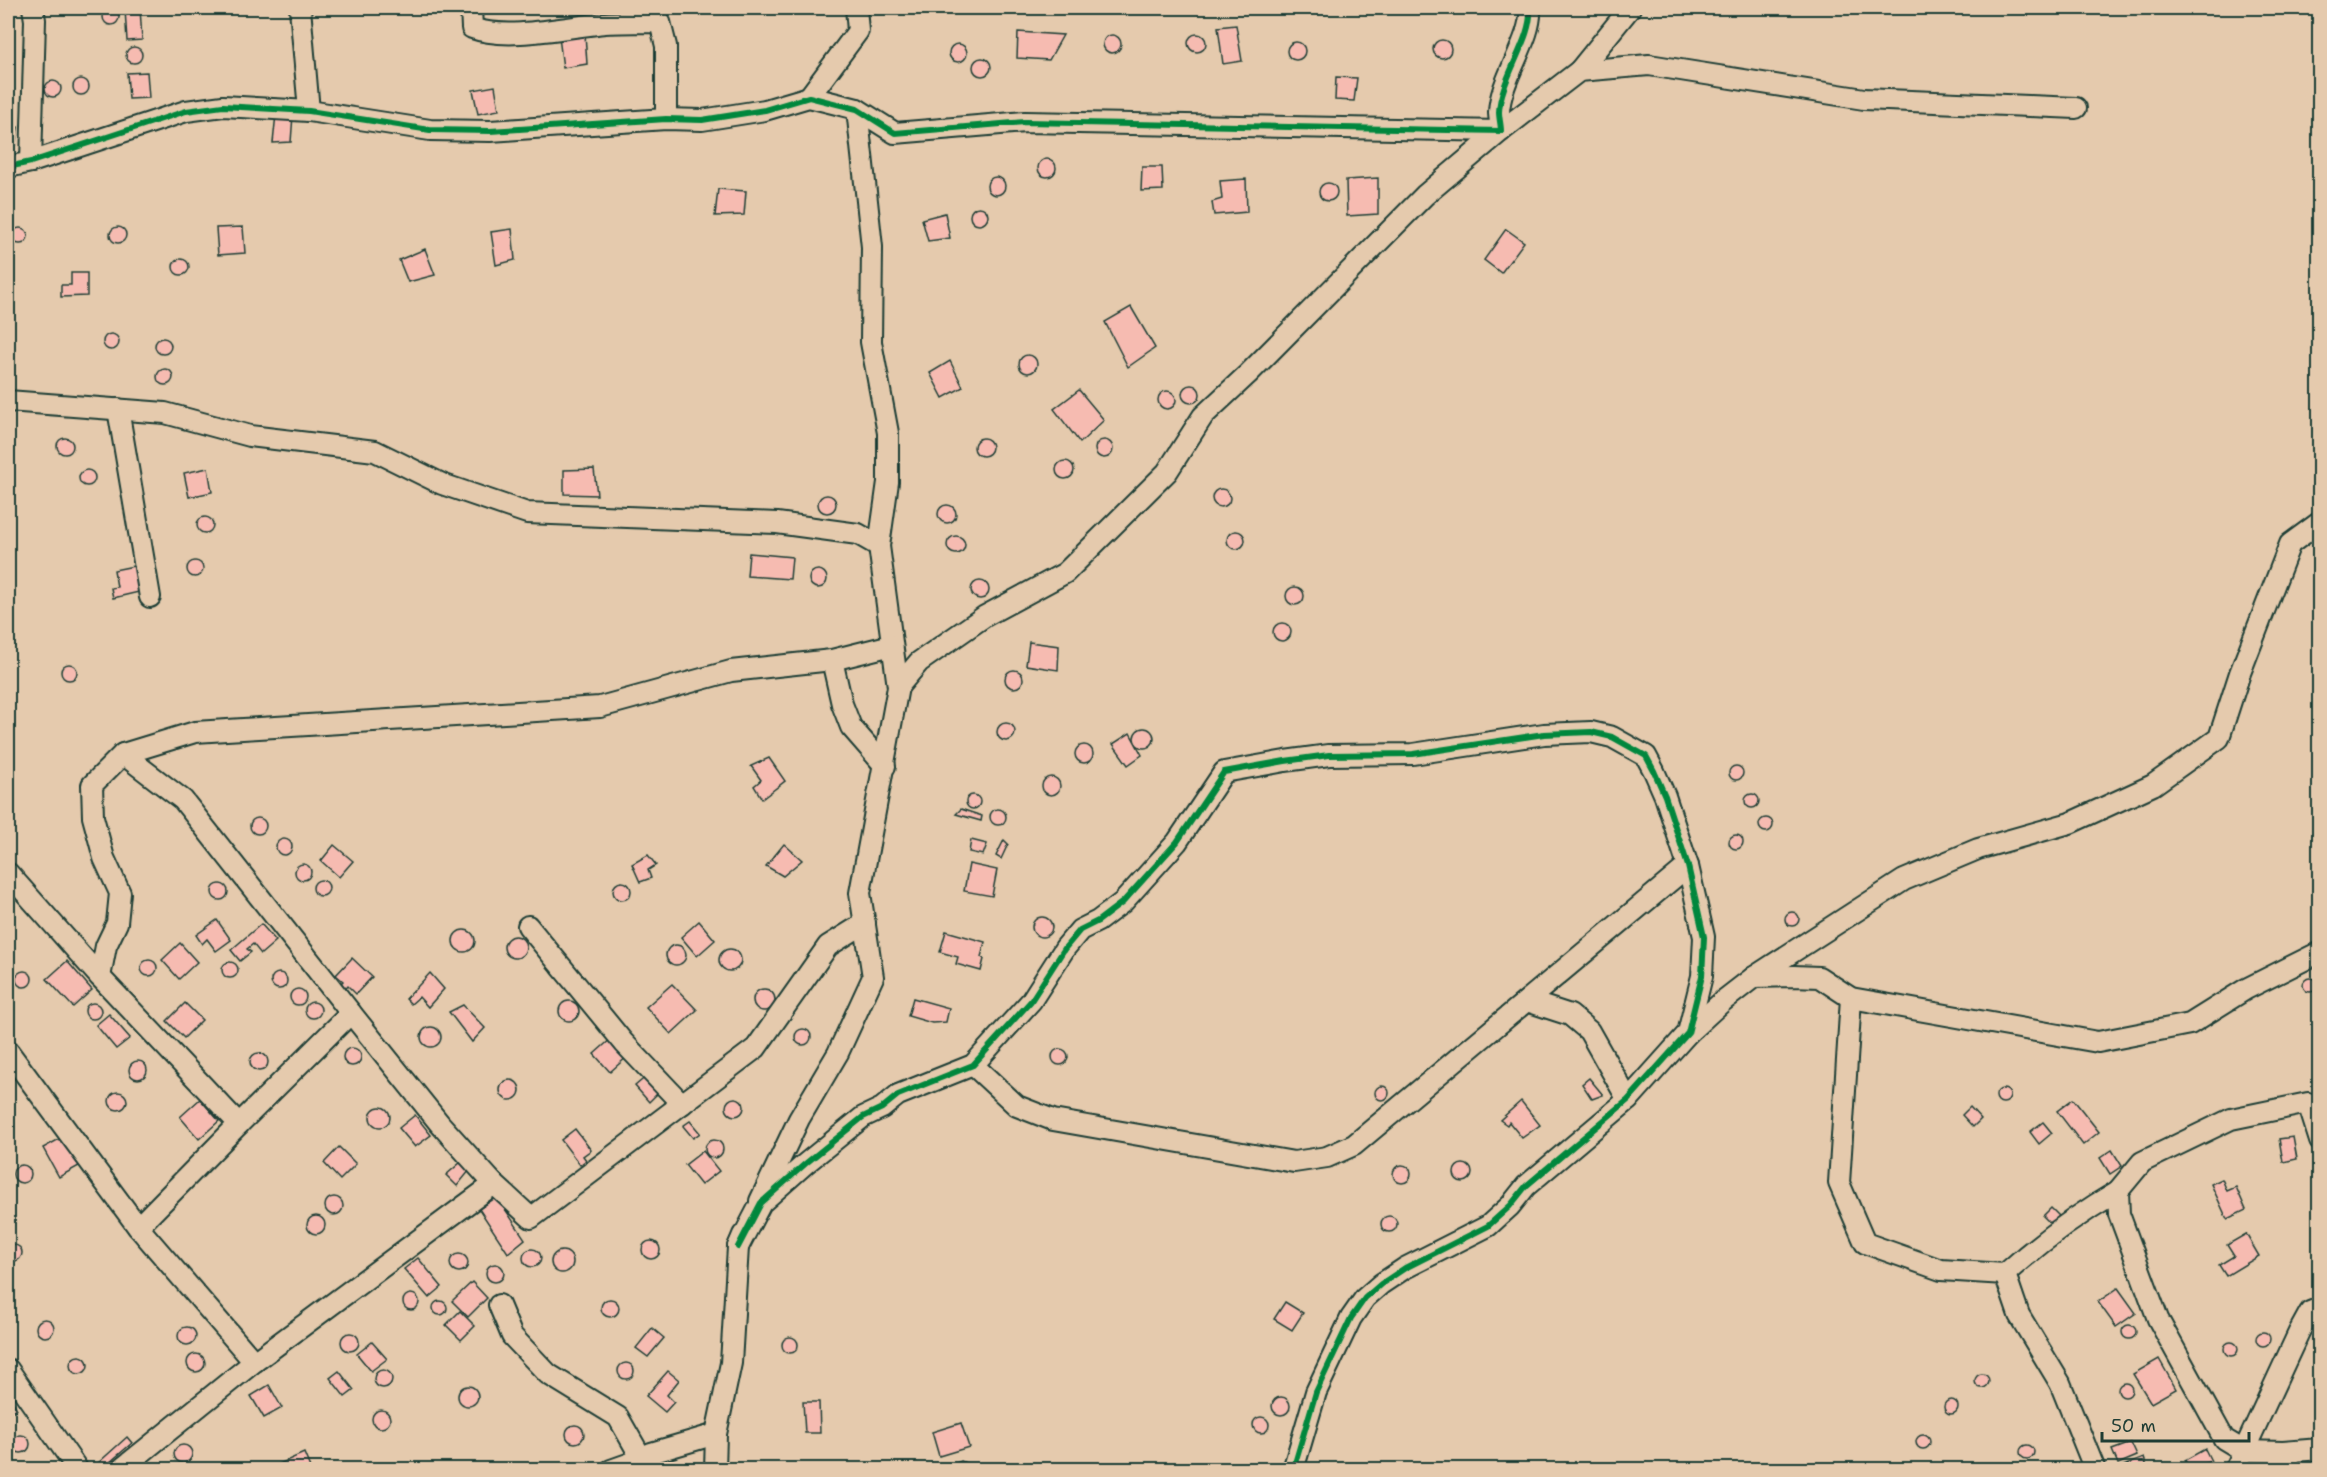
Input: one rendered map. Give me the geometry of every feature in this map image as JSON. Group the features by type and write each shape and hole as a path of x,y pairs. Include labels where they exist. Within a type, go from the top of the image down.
{"street":[{"path":"31,162 35,20 33,8"},
{"path":"300,8 309,111"},
{"path":"471,8 472,28 487,34 606,23 660,22 666,46 666,119"},
{"path":"809,97 858,31 856,8"},
{"path":"1502,131 1499,111 1509,76 1531,18 1530,8"},
{"path":"898,687 919,662 986,616 1065,573 1167,472 1203,416 1248,374 1425,195 1579,71 1630,8"},
{"path":"1579,71 1649,65 1864,99 2076,108"},
{"path":"8,167 31,162 186,111 223,106 309,111 430,130 489,131 666,119 702,120 765,110 809,97 857,109 895,133 1025,122 1502,131"},
{"path":"715,1470 716,1434 731,1363 738,1247 799,1119 838,1053 873,977 860,893 898,687 879,546 888,482 888,433 871,342 872,247 857,109"},
{"path":"8,401 165,413 250,436 375,451 442,483 527,513 777,523 858,534 879,546"},
{"path":"118,409 150,597"},
{"path":"1293,1470 1316,1392 1351,1318 1365,1298 1405,1268 1488,1226 1527,1186 1628,1100 1688,1033 1723,1001 1754,977 1904,880 1978,849 2070,823 2153,785 2218,738 2289,544 2319,522"},
{"path":"100,977 106,946 117,923 120,893 104,858 93,817 92,785 123,754 195,732 600,707 731,671 832,660 892,645"},
{"path":"832,660 842,704 851,727 885,766"},
{"path":"738,1247 761,1203 863,1117 882,1108 898,1095 973,1065 1031,1000 1065,948 1080,930 1098,921 1123,902 1177,842 1224,772 1285,760 1329,755 1413,754 1544,734 1591,732 1612,737 1646,756 1665,796 1688,866 1704,937 1702,976 1688,1033"},
{"path":"123,754 183,800 440,1124 494,1185 531,1218 756,1048 828,946 865,923"},
{"path":"973,1065 1017,1106 1053,1120 1294,1162 1327,1157 1354,1145 1688,866"},
{"path":"8,873 100,977 239,1124"},
{"path":"528,926 624,1043 682,1104"},
{"path":"1754,977 1819,977 1851,999 2098,1042 2190,1024 2246,989 2319,952"},
{"path":"1851,999 1839,1183 1865,1243 1941,1270 2005,1274 2082,1212 2118,1191 2142,1162 2231,1119 2307,1103 2319,1141"},
{"path":"1527,1000 1570,1015 1588,1031 1628,1100"},
{"path":"138,1227 351,1013"},
{"path":"8,1051 138,1227 254,1362"},
{"path":"120,1470 254,1362 494,1185"},
{"path":"2118,1191 2119,1214 2158,1319 2224,1439 2244,1451 2283,1452 2319,1449"},
{"path":"2005,1274 2019,1315 2060,1383 2095,1470"},
{"path":"499,1305 512,1336 533,1359 548,1374 618,1417 642,1460"},
{"path":"2235,1470 2299,1332 2310,1312 2319,1308"},
{"path":"8,1369 78,1470"},
{"path":"611,1470 642,1460 660,1450 716,1434"},
{"path":"2283,1452 2292,1470"}],"building":[{"path":"140,8 142,40 127,41 125,9"},
{"path":"111,9 119,17 111,25 103,17"},
{"path":"1236,25 1242,61 1223,64 1218,27"},
{"path":"1018,32 1063,35 1049,60 1017,58"},
{"path":"585,34 587,64 563,68 559,37"},
{"path":"1197,34 1203,37 1206,43 1203,49 1197,52 1191,49 1188,43 1191,37"},
{"path":"1112,35 1118,38 1121,44 1118,50 1112,53 1106,50 1103,44 1106,38"},
{"path":"1442,40 1448,43 1451,49 1448,55 1442,58 1436,55 1433,49 1436,43"},
{"path":"1296,42 1302,45 1305,51 1302,57 1296,60 1290,57 1287,51 1290,45"},
{"path":"958,44 964,47 967,53 964,59 958,62 952,59 949,53 952,47"},
{"path":"134,47 142,55 134,63 126,55"},
{"path":"982,58 988,61 991,67 988,73 982,76 976,73 973,67 976,61"},
{"path":"147,72 149,98 129,99 127,73"},
{"path":"1336,77 1357,78 1354,101 1335,100"},
{"path":"81,79 89,87 81,95 73,87"},
{"path":"53,81 61,89 53,97 45,89"},
{"path":"495,86 499,110 478,114 473,90"},
{"path":"276,114 293,115 291,142 273,143"},
{"path":"8,125 18,127 15,145 8,144"},
{"path":"1047,159 1053,162 1056,168 1053,174 1047,177 1041,174 1038,168 1041,162"},
{"path":"1142,167 1162,167 1163,190 1141,191"},
{"path":"996,177 1002,180 1005,186 1002,192 996,195 990,192 987,186 990,180"},
{"path":"1378,178 1378,214 1347,216 1346,180"},
{"path":"1246,179 1247,212 1214,215 1212,202 1222,199 1220,181"},
{"path":"1328,183 1334,186 1337,192 1334,198 1328,201 1322,198 1319,192 1322,186"},
{"path":"718,189 746,191 744,215 715,216"},
{"path":"979,207 985,210 988,216 985,222 979,225 973,222 970,216 973,210"},
{"path":"945,213 950,238 928,241 922,219"},
{"path":"118,227 126,235 118,243 110,235"},
{"path":"243,227 245,253 218,255 216,228"},
{"path":"20,228 28,236 20,244 12,236"},
{"path":"512,229 515,260 496,265 491,232"},
{"path":"1506,229 1524,242 1501,273 1484,260"},
{"path":"425,249 435,275 408,282 399,260"},
{"path":"181,259 189,267 181,275 173,267"},
{"path":"71,273 87,273 87,296 61,297 61,285 71,285"},
{"path":"1131,307 1155,348 1128,367 1105,322"},
{"path":"111,334 119,342 111,350 103,342"},
{"path":"163,338 171,346 163,354 155,346"},
{"path":"1028,355 1034,358 1037,364 1034,370 1028,373 1022,370 1019,364 1022,358"},
{"path":"950,361 963,387 943,398 930,373"},
{"path":"165,369 173,377 165,385 157,377"},
{"path":"1191,385 1197,388 1200,394 1197,400 1191,403 1185,400 1182,394 1185,388"},
{"path":"1079,390 1104,420 1080,443 1054,409"},
{"path":"1167,391 1173,394 1176,400 1173,406 1167,409 1161,406 1158,400 1161,394"},
{"path":"65,438 73,446 65,454 57,446"},
{"path":"983,438 989,441 992,447 989,453 983,456 977,453 974,447 977,441"},
{"path":"1104,440 1110,443 1113,449 1110,455 1104,458 1098,455 1095,449 1098,443"},
{"path":"1065,461 1071,464 1074,470 1071,476 1065,479 1059,476 1056,470 1059,464"},
{"path":"208,468 212,492 189,497 184,473"},
{"path":"594,469 597,495 564,494 564,470"},
{"path":"87,470 95,478 87,486 79,478"},
{"path":"1221,489 1227,492 1230,498 1227,504 1221,507 1215,504 1212,498 1215,492"},
{"path":"827,495 833,498 836,504 833,510 827,513 821,510 818,504 821,498"},
{"path":"947,505 953,508 956,514 953,520 947,523 941,520 938,514 941,508"},
{"path":"205,517 213,525 205,533 197,525"},
{"path":"1236,531 1242,534 1245,540 1242,546 1236,549 1230,546 1227,540 1230,534"},
{"path":"956,536 962,539 965,545 962,551 956,554 950,551 947,545 950,539"},
{"path":"749,553 792,557 790,579 747,576"},
{"path":"195,561 203,569 195,577 187,569"},
{"path":"134,566 139,592 113,598 111,588 117,587 114,570"},
{"path":"818,570 824,573 827,579 824,585 818,588 812,585 809,579 812,573"},
{"path":"980,581 986,584 989,590 986,596 980,599 974,596 971,590 974,584"},
{"path":"1295,587 1301,590 1304,596 1301,602 1295,605 1289,602 1286,596 1289,590"},
{"path":"1282,623 1288,626 1291,632 1288,638 1282,641 1276,638 1273,632 1276,626"},
{"path":"1029,642 1059,646 1058,670 1026,665"},
{"path":"69,664 77,672 69,680 61,672"},
{"path":"1014,670 1020,673 1023,679 1020,685 1014,688 1008,685 1005,679 1008,673"},
{"path":"1006,723 1012,726 1015,732 1012,738 1006,741 1000,738 997,732 1000,726"},
{"path":"1144,728 1151,731 1154,738 1151,745 1144,748 1137,745 1134,738 1137,731"},
{"path":"1130,733 1142,755 1128,765 1113,744"},
{"path":"1084,745 1090,748 1093,754 1090,760 1084,763 1078,760 1075,754 1078,748"},
{"path":"8,755 13,764 8,769"},
{"path":"769,758 785,781 762,799 754,786 761,780 751,766"},
{"path":"1733,766 1739,766 1743,773 1739,780 1733,780 1729,776 1729,770"},
{"path":"1051,777 1057,780 1060,786 1057,792 1051,795 1045,792 1042,786 1045,780"},
{"path":"1749,794 1755,794 1759,801 1755,808 1749,808 1745,804 1745,798"},
{"path":"970,795 976,795 980,802 976,809 970,809 966,805 966,799"},
{"path":"961,809 982,816 981,821 956,814"},
{"path":"998,809 1004,811 1006,817 1004,823 998,825 992,823 990,817 992,811"},
{"path":"258,818 266,826 258,834 250,826"},
{"path":"1763,818 1769,818 1773,825 1769,832 1763,832 1759,828 1759,822"},
{"path":"1733,835 1739,835 1743,842 1739,849 1733,849 1729,845 1729,839"},
{"path":"284,839 292,847 284,855 276,847"},
{"path":"971,840 987,844 983,855 969,852"},
{"path":"1004,840 1008,844 1001,859 996,856"},
{"path":"784,844 802,860 783,876 766,866"},
{"path":"334,845 353,861 339,877 321,861"},
{"path":"648,855 656,865 648,870 651,878 640,882 632,864"},
{"path":"303,864 311,872 303,880 295,872"},
{"path":"969,864 997,870 992,896 964,891"},
{"path":"321,880 329,888 321,896 313,888"},
{"path":"622,882 628,885 631,891 628,897 622,900 616,897 613,891 616,885"},
{"path":"220,884 228,892 220,900 212,892"},
{"path":"1789,912 1795,912 1799,919 1795,926 1789,926 1785,922 1785,916"},
{"path":"1042,917 1049,920 1052,927 1049,934 1042,937 1035,934 1032,927 1035,920"},
{"path":"217,920 231,940 216,951 207,939 202,944 196,935"},
{"path":"699,921 715,940 697,956 681,937"},
{"path":"261,924 276,941 261,954 253,944 247,949 251,952 240,961 231,950"},
{"path":"460,930 468,930 475,937 475,945 468,952 460,952 453,945 453,937"},
{"path":"946,931 985,942 981,957 984,959 981,971 956,964 958,957 940,952"},
{"path":"515,936 523,939 526,947 523,955 515,958 507,955 504,947 507,939"},
{"path":"180,943 197,962 179,979 162,960"},
{"path":"676,945 683,948 686,955 683,962 676,965 669,962 666,955 669,948"},
{"path":"730,949 738,952 741,960 738,968 730,971 722,968 719,960 722,952"},
{"path":"352,958 372,977 356,994 348,986 344,991 338,986 343,981 336,975"},
{"path":"149,960 157,968 149,976 141,968"},
{"path":"67,961 92,990 73,1007 47,979"},
{"path":"230,962 238,970 230,978 222,970"},
{"path":"24,971 32,979 24,987 16,979"},
{"path":"279,973 287,981 279,989 271,981"},
{"path":"430,973 444,989 428,1007 419,997 411,1004 406,999"},
{"path":"2307,978 2313,978 2317,985 2313,992 2307,992 2303,988 2303,982"},
{"path":"672,984 697,1010 671,1034 646,1007"},
{"path":"298,989 306,997 298,1005 290,997"},
{"path":"764,989 772,992 775,1000 772,1008 764,1011 756,1008 753,1000 756,992"},
{"path":"913,998 949,1008 946,1022 932,1023 908,1016"},
{"path":"569,1001 576,1004 579,1011 576,1018 569,1021 562,1018 559,1011 562,1004"},
{"path":"313,1002 321,1010 313,1018 305,1010"},
{"path":"93,1003 101,1011 93,1019 85,1011"},
{"path":"185,1003 202,1020 184,1038 167,1021"},
{"path":"463,1005 485,1028 472,1042 449,1012"},
{"path":"109,1014 130,1038 116,1049 96,1025"},
{"path":"431,1027 438,1030 441,1037 438,1044 431,1047 424,1044 421,1037 424,1030"},
{"path":"800,1029 806,1029 811,1037 809,1043 800,1045 795,1040 795,1034"},
{"path":"612,1038 628,1056 610,1072 594,1054"},
{"path":"352,1048 358,1051 361,1057 358,1063 352,1066 346,1063 343,1057 346,1051"},
{"path":"1060,1049 1068,1057 1060,1065 1052,1057"},
{"path":"259,1053 265,1056 268,1062 265,1068 259,1071 253,1068 250,1062 253,1056"},
{"path":"138,1061 144,1064 147,1070 144,1076 138,1079 132,1076 129,1070 132,1064"},
{"path":"648,1075 662,1089 649,1102 635,1086"},
{"path":"1589,1078 1603,1095 1592,1099 1582,1084"},
{"path":"510,1080 517,1083 520,1090 517,1097 510,1100 503,1097 500,1090 503,1083"},
{"path":"1382,1086 1387,1088 1389,1093 1387,1098 1382,1100 1377,1098 1375,1093 1377,1088"},
{"path":"2000,1089 2006,1089 2010,1096 2006,1103 2000,1103 1996,1099 1996,1093"},
{"path":"118,1092 124,1095 127,1101 124,1107 118,1110 112,1107 109,1101 112,1095"},
{"path":"735,1098 741,1101 744,1107 741,1113 735,1116 729,1113 726,1107 729,1101"},
{"path":"200,1099 219,1121 199,1139 180,1117"},
{"path":"2073,1099 2099,1132 2083,1145 2057,1111"},
{"path":"1521,1101 1540,1125 1522,1138 1509,1122 1507,1125 1500,1120"},
{"path":"380,1107 387,1110 390,1117 387,1124 380,1127 373,1124 370,1117 373,1110"},
{"path":"1970,1107 1981,1119 1973,1127 1962,1115"},
{"path":"415,1115 431,1135 415,1147 399,1128"},
{"path":"690,1121 700,1133 693,1138 683,1126"},
{"path":"2043,1122 2052,1133 2039,1144 2030,1132"},
{"path":"575,1129 591,1150 583,1156 586,1160 580,1165 561,1140"},
{"path":"63,1137 79,1166 59,1177 43,1148"},
{"path":"2293,1137 2297,1159 2283,1162 2279,1139"},
{"path":"710,1140 718,1140 723,1145 721,1156 710,1158 705,1153 705,1145"},
{"path":"339,1147 356,1164 340,1180 324,1163"},
{"path":"2112,1150 2122,1166 2110,1174 2100,1158"},
{"path":"703,1151 719,1171 701,1185 685,1165"},
{"path":"460,1163 470,1170 457,1186 446,1175"},
{"path":"1463,1164 1469,1167 1472,1173 1469,1179 1463,1182 1457,1179 1454,1173 1457,1167"},
{"path":"22,1165 28,1168 31,1174 28,1180 22,1183 16,1180 13,1174 16,1168"},
{"path":"1402,1165 1408,1168 1411,1174 1408,1180 1402,1183 1396,1180 1393,1174 1396,1168"},
{"path":"2222,1179 2227,1191 2236,1187 2246,1210 2227,1219 2211,1184"},
{"path":"334,1197 340,1200 343,1206 340,1212 334,1215 328,1212 325,1206 328,1200"},
{"path":"497,1197 525,1239 508,1253 479,1209"},
{"path":"2051,1208 2059,1216 2051,1224 2043,1216"},
{"path":"316,1216 322,1219 325,1225 322,1231 316,1234 310,1231 307,1225 310,1219"},
{"path":"1386,1216 1392,1216 1397,1224 1395,1230 1386,1232 1381,1227 1381,1221"},
{"path":"2246,1234 2259,1256 2226,1276 2219,1265 2234,1256 2227,1245"},
{"path":"651,1241 657,1244 660,1250 657,1256 651,1259 645,1256 642,1250 645,1244"},
{"path":"11,1245 17,1245 22,1253 20,1259 11,1261 6,1256 6,1250"},
{"path":"532,1249 538,1252 541,1258 538,1264 532,1267 526,1264 523,1258 526,1252"},
{"path":"562,1251 572,1258 573,1262 566,1272 562,1273 552,1266 551,1262 558,1252"},
{"path":"459,1254 465,1257 468,1263 465,1269 459,1272 453,1269 450,1263 453,1257"},
{"path":"418,1258 442,1287 429,1298 404,1269"},
{"path":"491,1264 499,1264 504,1269 502,1280 491,1282 486,1277 486,1269"},
{"path":"472,1282 487,1298 468,1317 452,1301"},
{"path":"2118,1288 2136,1313 2116,1327 2098,1302"},
{"path":"411,1294 417,1296 419,1302 417,1308 411,1310 405,1308 403,1302 405,1296"},
{"path":"610,1299 616,1302 619,1308 616,1314 610,1317 604,1314 601,1308 604,1302"},
{"path":"437,1301 443,1301 447,1308 443,1315 437,1315 433,1311 433,1305"},
{"path":"1285,1302 1303,1313 1292,1330 1274,1319"},
{"path":"460,1311 475,1326 461,1340 446,1325"},
{"path":"45,1319 51,1322 54,1328 51,1334 45,1337 39,1334 36,1328 39,1322"},
{"path":"2126,1325 2132,1325 2136,1332 2132,1339 2126,1339 2122,1335 2122,1329"},
{"path":"187,1327 193,1330 196,1336 193,1342 187,1345 181,1342 178,1336 181,1330"},
{"path":"652,1328 664,1338 648,1357 636,1348"},
{"path":"2260,1332 2266,1332 2270,1339 2266,1346 2260,1346 2256,1342 2256,1336"},
{"path":"350,1333 356,1336 359,1342 356,1348 350,1351 344,1348 341,1342 344,1336"},
{"path":"790,1337 796,1339 798,1345 796,1351 790,1353 784,1351 782,1345 784,1339"},
{"path":"372,1342 387,1359 371,1371 357,1354"},
{"path":"2228,1342 2234,1342 2238,1349 2234,1356 2228,1356 2224,1352 2224,1346"},
{"path":"196,1354 202,1357 205,1363 202,1369 196,1372 190,1369 187,1363 190,1357"},
{"path":"79,1356 85,1359 88,1365 85,1371 79,1374 73,1371 70,1365 73,1359"},
{"path":"2159,1359 2176,1389 2151,1403 2133,1374"},
{"path":"623,1363 629,1363 634,1371 632,1377 623,1379 618,1374 618,1368"},
{"path":"383,1370 389,1373 392,1379 389,1385 383,1388 377,1385 374,1379 377,1373"},
{"path":"339,1371 354,1390 345,1397 330,1378"},
{"path":"668,1371 679,1380 667,1395 674,1402 665,1412 646,1396"},
{"path":"1979,1374 1985,1374 1989,1381 1985,1388 1979,1388 1975,1384 1975,1378"},
{"path":"2122,1383 2128,1383 2132,1390 2128,1397 2122,1397 2118,1393 2118,1387"},
{"path":"269,1385 282,1408 264,1418 251,1396"},
{"path":"468,1386 475,1389 478,1396 475,1403 468,1406 461,1403 458,1396 461,1389"},
{"path":"8,1393 17,1409 8,1414"},
{"path":"1277,1397 1285,1397 1290,1402 1288,1413 1277,1415 1272,1410 1272,1402"},
{"path":"1948,1400 1954,1400 1958,1407 1954,1414 1948,1414 1944,1410 1944,1404"},
{"path":"803,1402 819,1402 820,1433 805,1433"},
{"path":"381,1410 387,1413 390,1419 387,1425 381,1428 375,1425 372,1419 375,1413"},
{"path":"1261,1417 1269,1425 1261,1433 1253,1425"},
{"path":"961,1423 969,1447 939,1456 932,1432"},
{"path":"575,1425 581,1428 584,1434 581,1440 575,1443 569,1440 566,1434 569,1428"},
{"path":"21,1435 27,1438 30,1444 27,1450 21,1453 15,1450 12,1444 15,1438"},
{"path":"1920,1435 1926,1435 1930,1442 1926,1449 1920,1449 1916,1445 1916,1439"},
{"path":"127,1437 132,1443 102,1469 97,1464"},
{"path":"2131,1443 2137,1456 2118,1464 2112,1450"},
{"path":"183,1445 189,1448 192,1454 189,1460 183,1463 177,1460 174,1454 177,1448"},
{"path":"2024,1445 2030,1445 2034,1452 2030,1459 2024,1459 2020,1455 2020,1449"},
{"path":"2205,1449 2211,1461 2190,1470 2185,1460"},
{"path":"304,1453 311,1470 282,1470 279,1464"},
{"path":"2144,1458 2148,1470 2113,1470"},
{"path":"961,1461 968,1464 970,1470 954,1470 956,1463"}],"cycle path":[{"path":"8,167 31,162 186,111 223,106 309,111 430,130 490,131 666,119 702,120 765,110 809,97 857,109 895,133 1025,122 1501,131 1499,112 1501,99 1527,32 1530,8"},
{"path":"738,1247 761,1203 863,1117 882,1108 898,1095 973,1065 1031,1001 1065,948 1080,930 1098,921 1123,902 1177,842 1224,772 1329,755 1413,754 1544,734 1591,732 1612,737 1646,756 1665,796 1688,866 1704,937 1702,976 1688,1033 1628,1100 1526,1186 1510,1206 1488,1226 1405,1268 1365,1298 1351,1318 1316,1392 1293,1470"}]}
